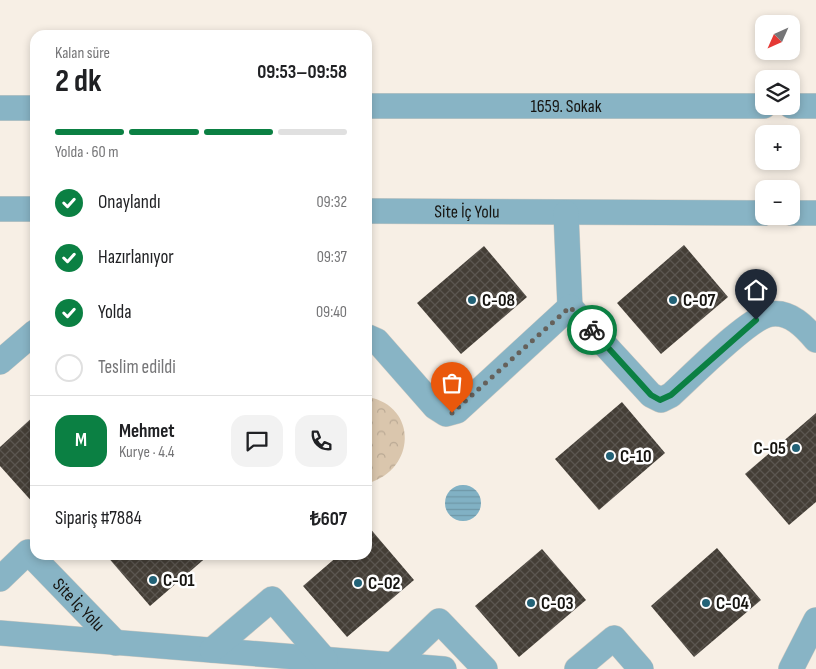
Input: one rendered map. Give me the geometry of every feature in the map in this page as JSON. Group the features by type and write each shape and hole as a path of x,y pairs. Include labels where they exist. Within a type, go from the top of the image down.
{"street":[{"name":"1659. Sokak","path":"372,106 755,106"},
{"path":"800,106 816,106"},
{"path":"0,108 30,108"},
{"path":"0,209 30,209"},
{"name":"Site İç Yolu","path":"372,211 755,213"},
{"path":"566,213 570,307 651,395 660,400 671,395 744,330 764,316 772,314 788,317 806,327 816,340"},
{"path":"800,213 816,213"},
{"path":"372,338 377,340 434,407 446,414 452,413 570,307"},
{"path":"0,362 30,336"},
{"name":"Site İç Yolu","path":"0,579 28,552 30,554"},
{"name":"Site İç Yolu","path":"36,560 116,643"},
{"path":"212,650 272,600 325,660"},
{"path":"792,669 816,620"},
{"path":"393,665 439,621 485,669"},
{"name":"Site İç Yolu","path":"0,633 444,669"},
{"path":"577,669 614,638 641,669"}],"green space":[{"path":"372,398 384,403 396,412 403,425 405,438 402,452 395,465 384,476 372,481"}],"water":[{"path":"463,485 470,486 476,490 480,496 480,510 476,516 470,520 463,521 456,520 450,516 446,510 445,503 446,496 450,490 456,486"}],"building":[{"name":"C-07","path":"684,245 728,297 661,354 617,303"},
{"name":"C-08","path":"484,246 527,297 461,354 417,303"},
{"name":"C-10","path":"622,402 665,453 599,510 555,459"},
{"name":"C-05","path":"816,413 816,502 789,525 745,474"},
{"path":"30,420 30,499 0,466 0,447"},
{"name":"C-02","path":"372,531 414,580 347,637 303,586 333,560 372,560"},
{"name":"C-04","path":"717,548 761,600 694,657 651,606"},
{"name":"C-03","path":"542,549 586,600 519,657 475,606"},
{"name":"C-01","path":"110,560 203,560 150,606"}],"way so far":[{"path":"452,413 457,411 570,307 592,330"}],"place":[{"name":"C-08","path":"472,300"},
{"name":"C-07","path":"673,300"},
{"name":"C-05","path":"796,448"},
{"name":"C-10","path":"610,456"},
{"name":"C-01","path":"153,580"},
{"name":"C-02","path":"358,583"},
{"name":"C-03","path":"531,603"},
{"name":"C-04","path":"706,603"}],"route":[{"path":"592,330 651,395 660,400 671,395 756,320"}]}
